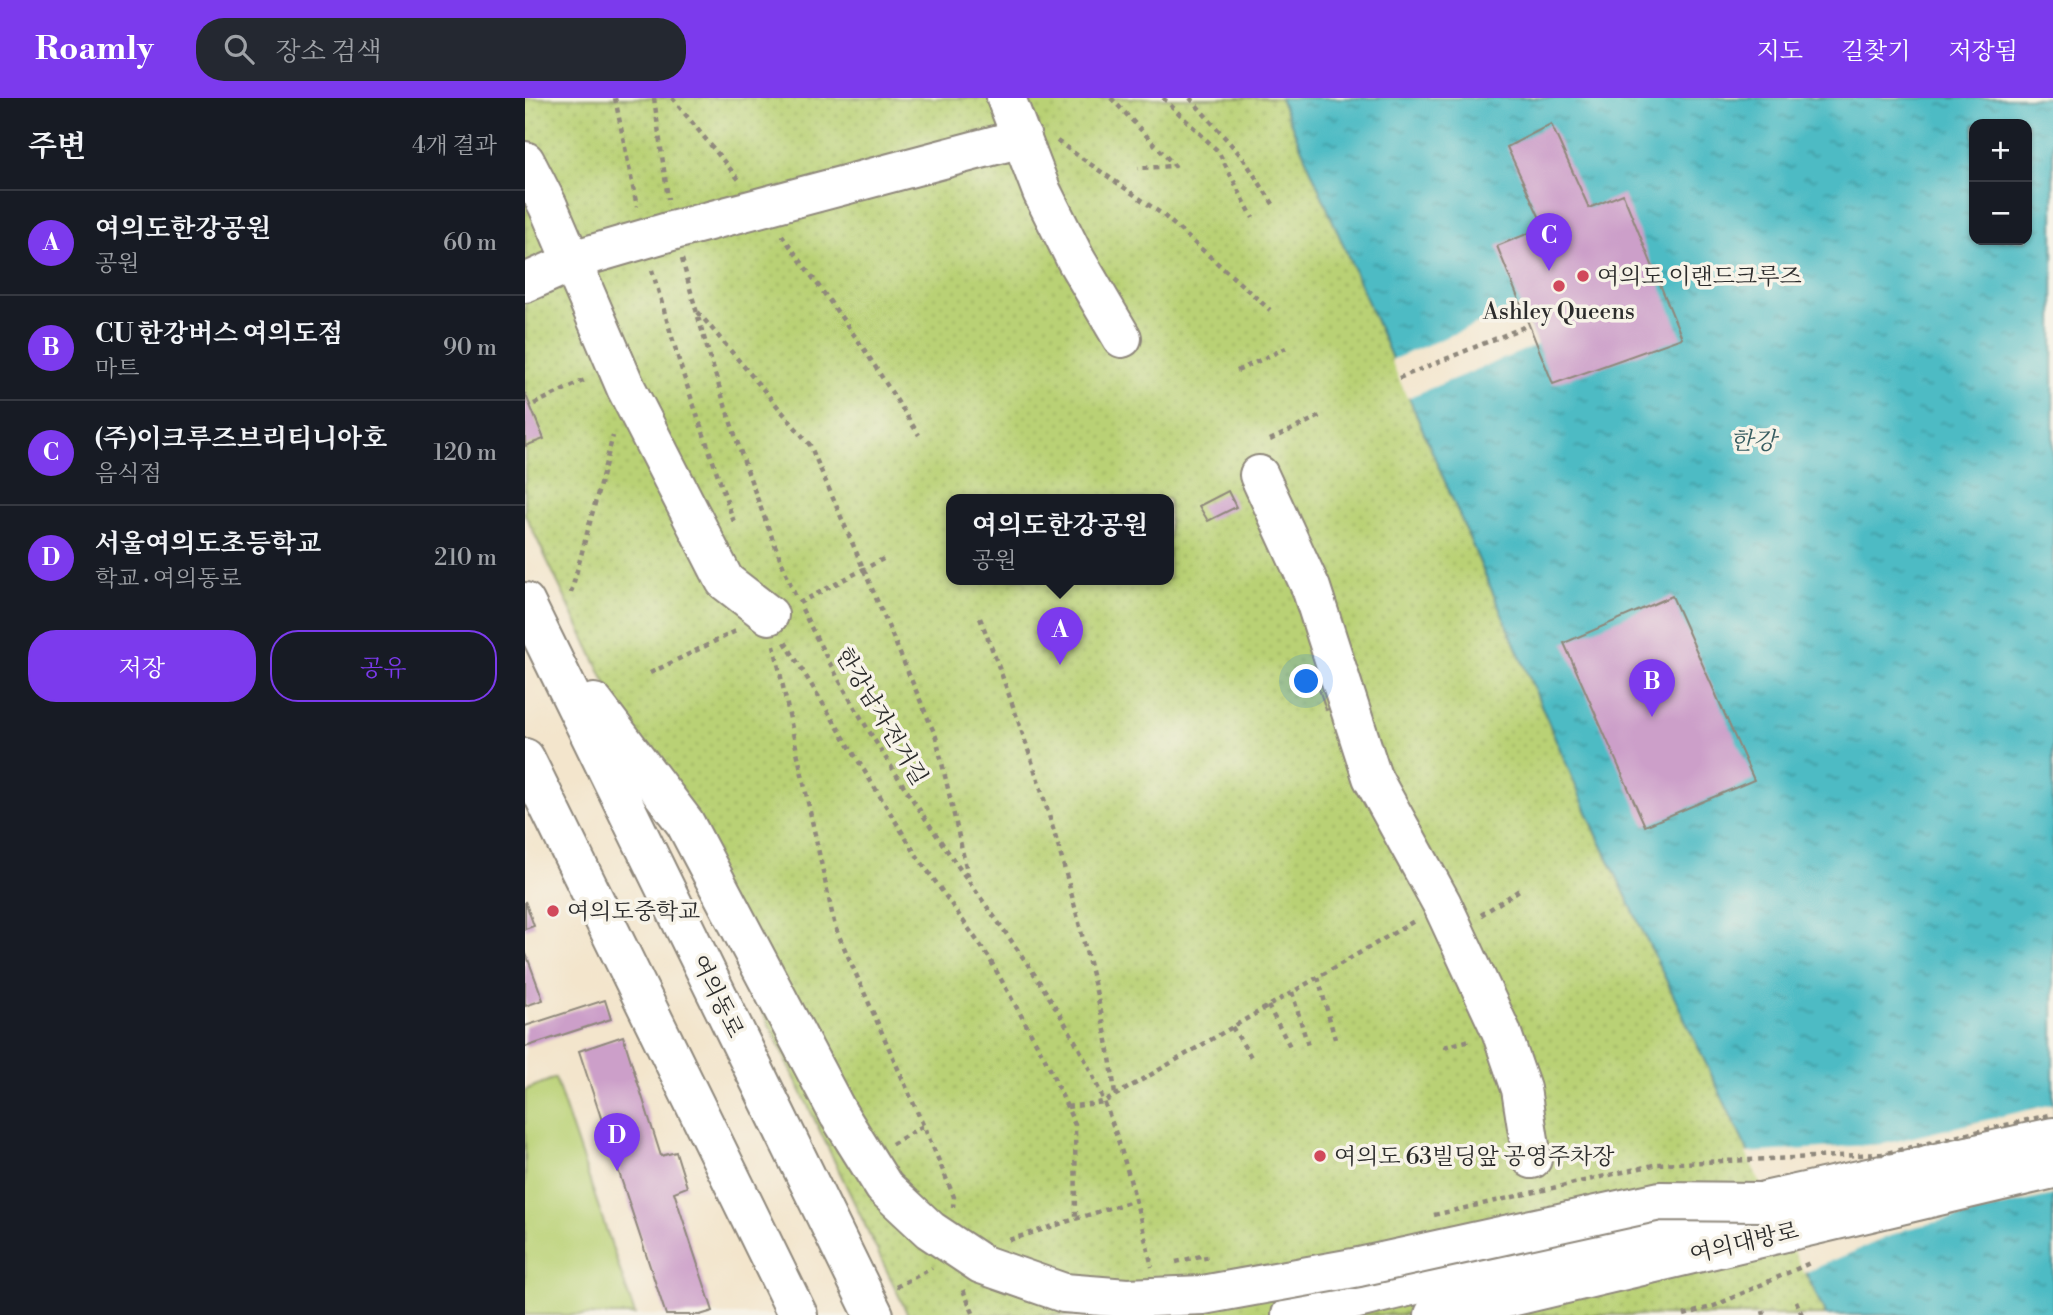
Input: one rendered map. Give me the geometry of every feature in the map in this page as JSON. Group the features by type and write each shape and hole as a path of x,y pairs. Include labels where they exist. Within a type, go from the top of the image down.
{"main road":[{"path":"1006,98 1042,192 1076,260 1122,338"},
{"path":"525,283 572,261 659,235 1022,138"},
{"path":"525,161 572,261 621,376 725,581 784,609"},
{"path":"1265,458 1311,588 1372,777 1449,918 1501,1031 1517,1077 1532,1159"},
{"name":"여의동로","path":"525,601 871,1308"},
{"path":"542,635 685,823 839,1115 884,1186 930,1230 981,1264 1064,1293 1127,1298 1203,1295 1359,1267 1660,1201 1760,1202"},
{"path":"525,758 798,1315"},
{"path":"1291,1315 1760,1202 2053,1137"},
{"name":"여의대방로","path":"1434,1315 2053,1169"},
{"path":"1550,1315 1611,1300 1738,1244"}],"path":[{"path":"615,98 659,235 683,373 740,537"},
{"name":"한강남자전거길","path":"654,98 659,235 695,309 728,421 758,504 784,609 826,658 868,731 970,883 1036,972 1067,1027 1104,1102 1136,1200 1155,1279"},
{"path":"672,98 763,208 862,346 919,435"},
{"path":"1111,98 1175,166 1138,168"},
{"path":"1163,98 1218,151 1253,218"},
{"path":"1190,98 1244,158 1275,207"},
{"path":"1022,138 1046,134 1108,176 1162,214 1270,310"},
{"path":"695,309 810,445 936,737 970,883"},
{"path":"1399,379 1529,325"},
{"path":"1237,371 1286,348"},
{"path":"534,404 621,376"},
{"path":"571,593 621,376"},
{"path":"1265,458 1320,416"},
{"path":"649,673 887,557"},
{"path":"784,609 915,853 988,956 1047,1062 1075,1125 1076,1218"},
{"path":"784,609 835,927 954,1197 953,1210"},
{"path":"980,618 1057,832 1111,1050 1115,1096"},
{"path":"1067,1107 1104,1102 1318,977 1521,889"},
{"path":"1318,977 1335,1039"},
{"path":"1292,992 1308,1046"},
{"path":"1268,1006 1292,1049"},
{"path":"1233,1027 1253,1060"},
{"path":"1423,1217 1658,1164 1882,1154 2053,1114"},
{"path":"885,1132 891,1145 923,1126"},
{"path":"1000,1242 1136,1200"},
{"path":"871,1308 938,1265"},
{"path":"960,1282 974,1315"},
{"path":"1796,1301 1802,1315"}],"green space":[{"path":"525,98 1280,98 1597,835 1826,1315 908,1315 525,514"},
{"path":"555,1078 635,1315 525,1315 525,1090"}],"water":[{"name":"한강","path":"1280,98 2053,98 2053,1315 1826,1315 1597,835"}],"pier":[{"path":"1521,306 1537,345 1407,398 1391,360"},
{"path":"2053,1104 2053,1195 1906,1229 1804,1273 1746,1153 1884,1144"}],"building":[{"name":"여의도 이랜드크루즈","path":"1551,124 1589,208 1623,194 1682,338 1553,384 1497,246 1544,227 1507,147"},
{"path":"525,393 544,439 525,446"},
{"path":"1228,491 1236,507 1208,521 1199,506"},
{"path":"1672,596 1754,780 1645,826 1564,643"},
{"path":"1331,671 1342,704 1326,710 1315,677"},
{"name":"여의도중학교","path":"525,901 534,926 525,929"},
{"name":"여의도중학교","path":"525,951 543,1000 525,1006"},
{"path":"605,1000 611,1019 525,1047 525,1026"},
{"path":"623,1036 661,1156 676,1152 687,1187 674,1192 713,1311 700,1315 666,1315 579,1051"}],"place":[{"name":"(주)이크루즈브리티니아호","path":"1549,271"},
{"name":"여의도 이랜드크루즈","path":"1583,276"},
{"name":"Ashley Queens","path":"1559,286"},
{"name":"여의도한강공원","path":"1060,665"},
{"name":"CU 한강버스 여의도점","path":"1652,717"},
{"name":"여의도중학교","path":"553,911"},
{"name":"여의도 63빌딩앞 공영주차장","path":"1320,1156"},
{"name":"서울여의도초등학교","path":"617,1171"}]}
